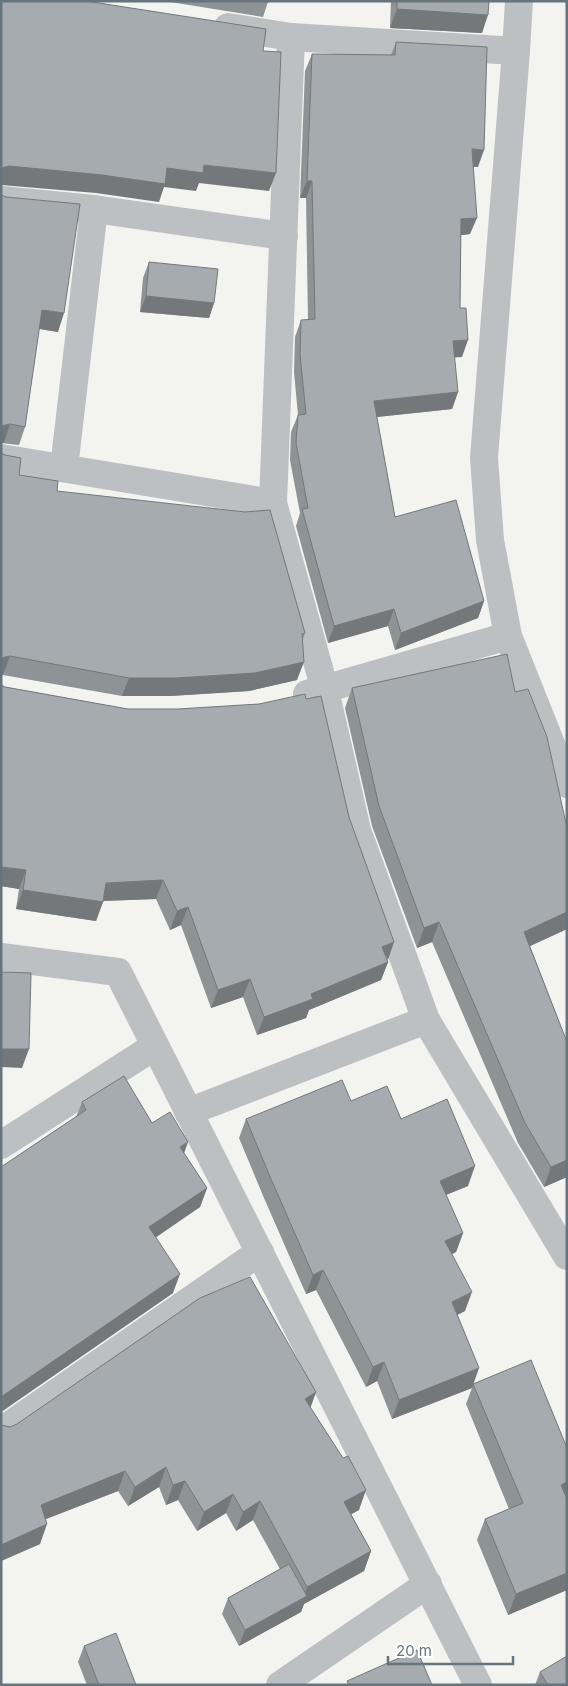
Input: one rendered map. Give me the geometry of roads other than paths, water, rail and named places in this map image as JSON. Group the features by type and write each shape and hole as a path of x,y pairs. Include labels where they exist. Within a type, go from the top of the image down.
{"street":[{"path":"519,1 484,458 490,540 508,636 567,784"},
{"path":"205,24 291,37 516,51"},
{"path":"291,37 273,503 325,690 357,830 426,1020 567,1256"},
{"path":"1,200 94,209 284,236"},
{"path":"64,468 94,209"},
{"path":"1,458 273,503"},
{"path":"279,700 325,690 508,636"},
{"path":"1,956 118,972 478,1685"},
{"path":"188,1112 426,1020"},
{"path":"1,1145 155,1046"},
{"path":"1,1431 260,1252"},
{"path":"280,1685 428,1584"}]}
